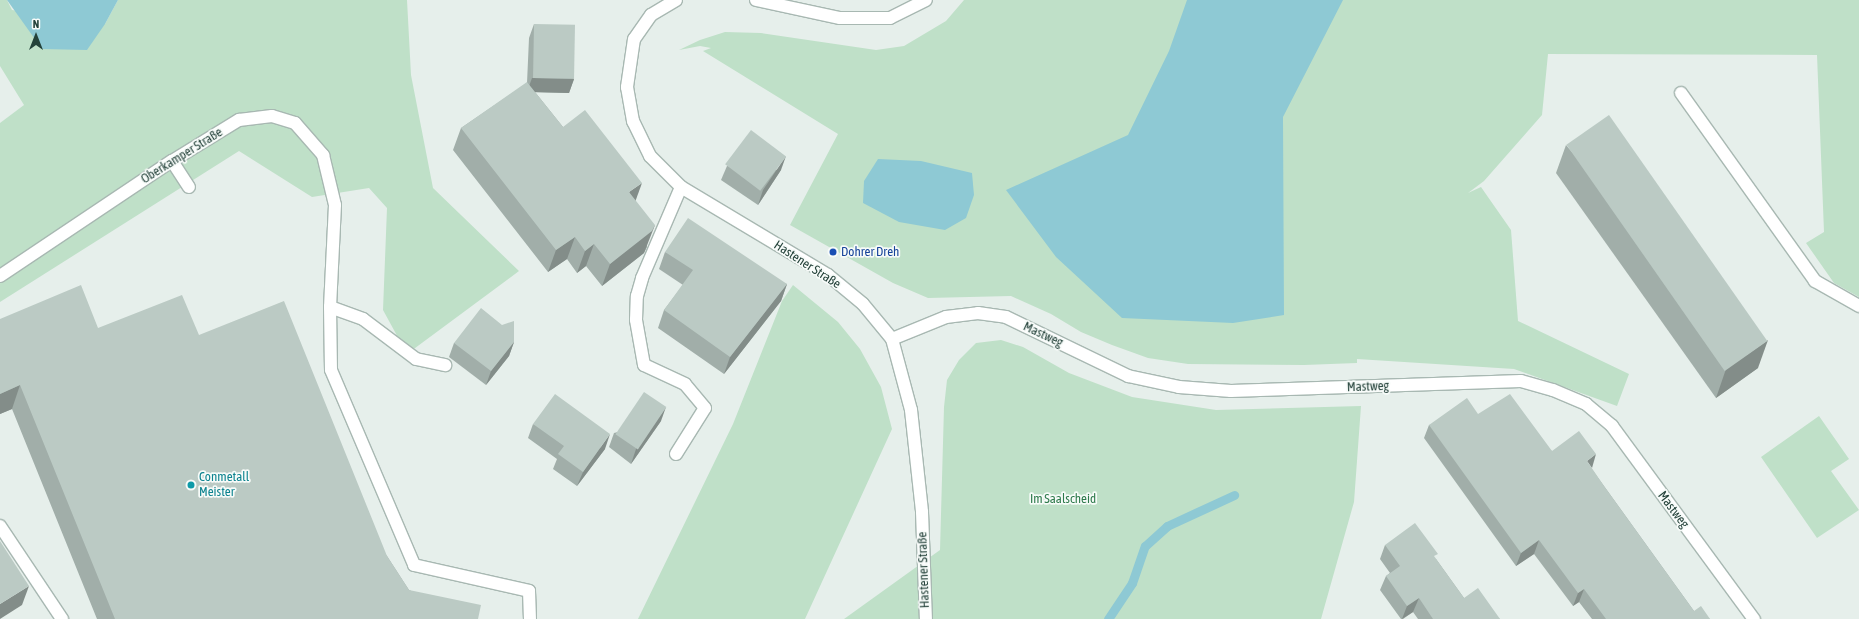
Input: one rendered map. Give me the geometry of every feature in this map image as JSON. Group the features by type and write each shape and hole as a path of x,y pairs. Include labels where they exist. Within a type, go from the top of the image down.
{"street":[{"name":"Hastener Straße","path":"676,0 651,15 634,39 627,87 633,121 650,156 681,187 828,275 863,304 892,339 911,410 922,512 926,619"},
{"path":"756,0 840,18 890,18 926,0"},
{"path":"1682,93 1815,281 1859,306"},
{"name":"Oberkamper Straße","path":"0,276 172,161 239,120 272,116 295,124 323,155 335,205 330,307 331,370 414,565 529,591 530,619"},
{"path":"172,161 189,188"},
{"path":"676,454 705,408 685,384 644,365 636,320 637,296 642,278 681,187"},
{"path":"330,307 363,319 416,359 444,365"},
{"name":"Mastweg","path":"892,339 946,318 978,313 1006,317 1128,376 1178,387 1238,391 1521,382 1553,390 1586,404 1612,426 1754,619"},
{"path":"0,526 62,619"}],"green space":[{"path":"0,0 7,0 12,10 105,24 118,0 407,0 411,75 433,188 519,271 407,354 383,310 387,208 369,188 312,197 239,151 0,302 0,123 24,105 0,66"},
{"path":"964,0 1859,0 1859,297 1834,283 1806,243 1824,232 1817,55 1548,54 1542,115 1484,181 1468,193 1481,187 1511,230 1518,321 1629,374 1617,406 1514,369 1357,359 1357,363 1304,365 1188,364 1148,358 1081,332 1051,314 1011,296 928,298 893,283 790,225 838,134 703,51 711,48 700,46 679,50 700,40 725,32 761,33 876,50 904,46 946,21"},
{"path":"793,285 838,322 860,349 881,387 892,429 805,619 638,619 733,424 782,301"},
{"name":"Im Saalscheid","path":"1001,340 1023,347 1069,373 1132,397 1216,410 1361,406 1354,502 1321,619 844,619 940,550 944,407 947,380 959,360 976,343"},
{"path":"1819,416 1849,459 1831,471 1859,510 1817,538 1761,457"}],"water":[{"path":"7,0 118,0 105,24 87,50 42,49"},
{"path":"1187,0 1343,0 1283,117 1284,315 1233,323 1122,318 1056,257 1006,190 1128,135 1169,51"},
{"path":"878,159 921,161 972,173 974,195 966,218 945,230 899,222 863,203 864,181"}],"building":[{"path":"534,24 575,25 574,79 533,78"},
{"path":"527,82 563,127 585,110 642,183 629,192 655,225 652,231 610,264 594,244 585,251 575,237 556,250 461,128"},
{"path":"1609,115 1767,341 1725,371 1566,145"},
{"path":"751,130 786,156 760,191 725,164"},
{"path":"688,218 787,284 730,357 664,310 693,270 665,252"},
{"name":"Conmetall Meister","path":"81,285 98,328 182,295 199,335 284,301 387,556 409,590 481,605 478,619 115,619 20,385 0,394 0,319"},
{"path":"481,308 502,325 514,321 514,342 491,371 454,343"},
{"path":"644,392 666,407 638,449 615,434"},
{"path":"555,394 610,434 583,472 558,454 564,446 533,424"},
{"path":"1510,394 1552,451 1579,431 1596,454 1587,461 1604,486 1694,611 1701,606 1710,619 1606,619 1584,589 1578,593 1539,540 1521,553 1429,425 1467,398 1478,414"},
{"path":"1415,523 1438,554 1434,556 1464,598 1478,588 1500,619 1433,619 1419,598 1407,606 1386,576 1400,566 1385,545"},
{"path":"0,541 29,586 0,604"}],"waterway":[{"path":"1108,619 1132,583 1145,546 1167,526 1234,495"}],"place":[{"name":"Dohrer Dreh","path":"833,252"},
{"name":"Conmetall Meister","path":"191,485"}]}
